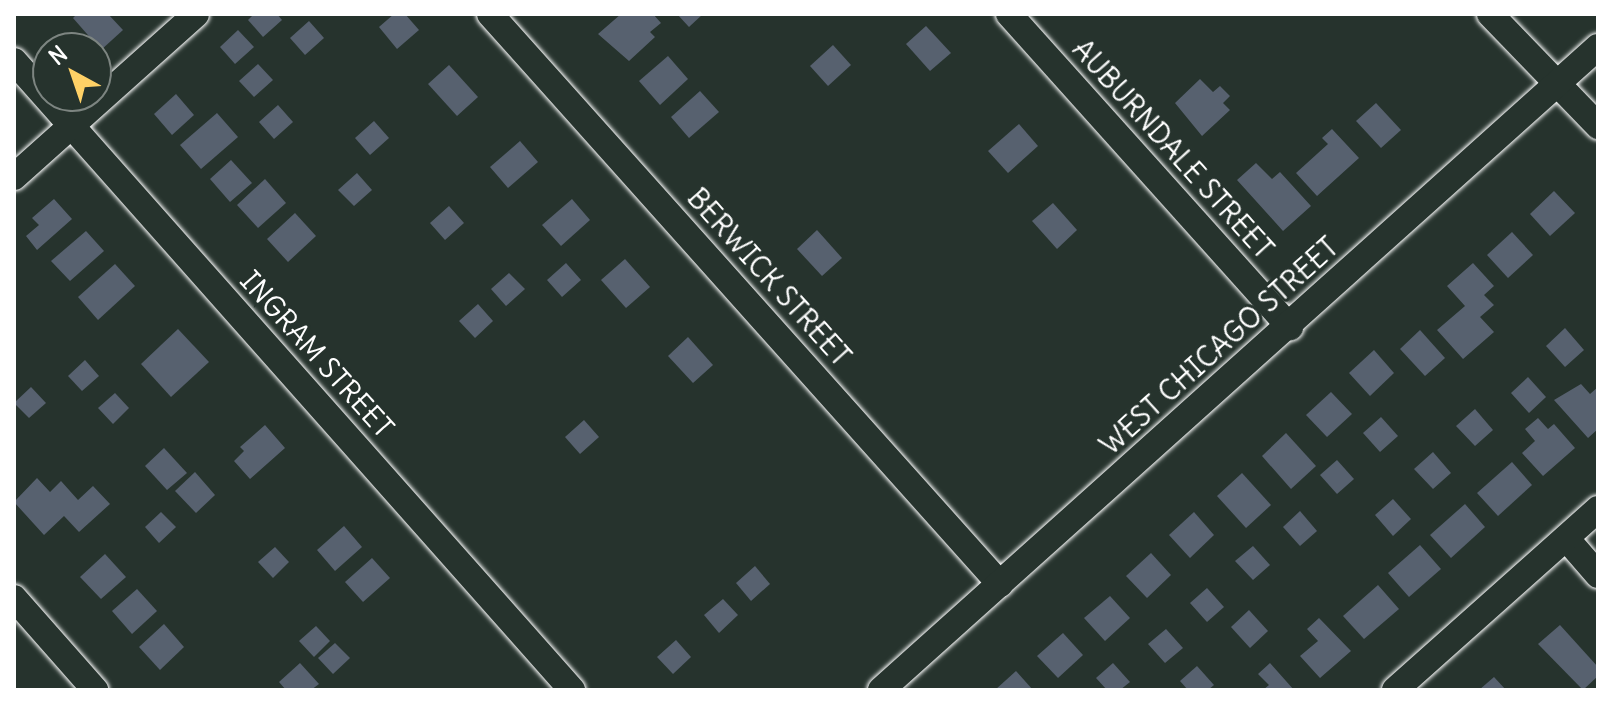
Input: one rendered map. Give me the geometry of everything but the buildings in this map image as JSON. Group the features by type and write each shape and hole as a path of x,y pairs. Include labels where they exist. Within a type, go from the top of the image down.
{"street":[{"path":"14,177 196,14"},
{"name":"BERWICK STREET","path":"490,14 1000,584"},
{"name":"AUBURNDALE STREET","path":"1009,14 1290,327"},
{"path":"1490,14 1598,126"},
{"name":"WEST CHICAGO STREET","path":"881,690 1290,327 1598,47"},
{"name":"INGRAM STREET","path":"14,61 572,690"},
{"path":"1395,690 1598,509"},
{"path":"1566,538 1598,575"},
{"path":"14,598 95,690"}]}
